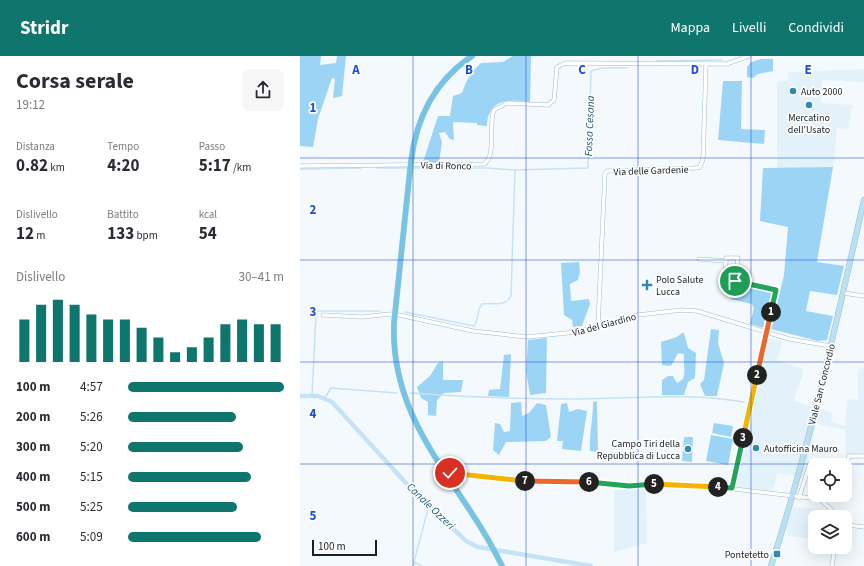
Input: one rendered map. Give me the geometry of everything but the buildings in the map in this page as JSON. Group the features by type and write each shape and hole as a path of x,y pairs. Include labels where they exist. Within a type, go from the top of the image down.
{"main road":[{"path":"472,56 447,77 431,96 417,128 410,170 394,324 394,343 398,375 404,398 416,425 481,528 502,566"},
{"name":"Viale San Concordio","path":"771,566 796,497 864,200"}],"street":[{"name":"Via di Ronco","path":"300,166 484,164 489,159 491,151 491,118 494,110 507,103 548,105 554,100 557,67 561,65 566,63 726,64 750,56"},
{"name":"Via delle Gardenie","path":"598,325 604,173 607,171 700,166 703,160 706,64"},
{"path":"732,488 776,290 725,279 726,258 738,258 735,281"},
{"path":"699,259 726,261"},
{"path":"843,293 864,296"},
{"name":"Via del Giardino","path":"399,315 473,331 527,337 563,334 638,315 682,310 697,311 808,343 831,346"},
{"path":"323,315 362,317 391,314"},
{"path":"848,458 849,456 864,456"},
{"path":"796,497 808,468"},
{"path":"450,473 530,482 579,481 629,486 667,484 732,488 808,498"},
{"path":"823,502 832,510"},
{"path":"852,526 864,527"},
{"path":"832,566 834,554"}],"shaded area":[{"path":"300,56 321,56 320,65 336,63 337,56 346,56 342,96 333,98 335,79 332,78 318,119 313,147 300,146"},
{"path":"513,56 531,56 530,102 507,101 495,106 491,110 488,117 487,126 477,125 477,123 453,122 454,140 450,139 445,132 439,133 442,142 439,163 423,162 438,116 450,116 453,96 462,93 474,70 481,63 503,62"},
{"path":"761,59 773,59 773,71 758,74 753,78 747,77 747,67 751,62"},
{"path":"864,69 864,82 822,80 821,103 854,105 851,109 849,129 837,128 833,167 777,169 777,82 788,80 789,72"},
{"path":"723,81 742,81 741,129 765,130 764,144 718,140"},
{"path":"833,167 817,262 844,266 837,295 810,291 806,311 833,316 827,340 818,341 771,329 784,275 788,227 760,221 763,168"},
{"path":"579,262 580,272 578,280 570,284 571,301 589,299 590,304 582,326 573,327 572,320 564,315 561,263"},
{"path":"735,286 769,290 772,293 763,328 750,324 754,308 752,304 731,299"},
{"path":"711,329 719,330 718,343 724,363 717,396 705,396 700,384 704,380"},
{"path":"684,333 688,348 696,353 695,378 688,382 684,395 662,395 662,380 668,376 673,376 677,383 683,379 684,354 678,353 671,366 662,365 661,342 677,337"},
{"path":"762,336 782,342 777,361 804,369 794,401 833,413 831,422 845,426 847,399 858,400 858,369 864,368 864,455 846,454 845,430 816,424 804,477 777,473 773,491 731,486 747,402"},
{"path":"547,338 546,393 530,395 526,372 528,340"},
{"path":"511,354 509,397 488,396 489,390 500,389 504,355"},
{"path":"443,361 443,380 463,380 461,392 444,393 437,400 436,416 428,415 428,402 421,398 417,387 430,376 438,363"},
{"path":"597,401 598,452 590,451 593,402"},
{"path":"521,402 522,416 529,413 537,403 546,405 551,437 546,441 506,442 499,455 493,450 495,423 500,424 504,432 510,431 511,403"},
{"path":"567,403 569,412 578,409 587,411 581,451 562,449 563,441 557,441 561,404"},
{"path":"714,423 733,426 731,437 712,433"},
{"path":"711,435 733,439 728,465 706,461"},
{"name":"Campo Tiri della Repubblica di Lucca","path":"684,437 693,437 692,462 682,461"},
{"path":"646,489 647,543 614,552 614,490"},
{"path":"793,507 827,510 808,510 808,538 789,536 786,529"}],"waterway":[{"name":"Fossa Cesana","path":"656,61 722,60"},
{"name":"Fossa Cesana","path":"377,168 488,168 515,170 588,168 591,71 602,68 627,68"},
{"path":"300,169 361,168"},
{"path":"405,312 474,326 482,304 498,304 508,300 511,296 515,170"},
{"path":"312,396 316,314 318,311 379,311"},
{"path":"325,398 331,388 397,393"},
{"path":"410,393 470,397 551,399 701,397 744,402"},
{"name":"Canale Ozzeri","path":"300,396 318,396 332,402 405,482 466,541 478,547 591,566"},
{"path":"413,566 429,505"},
{"path":"414,562 422,566"}],"place":[{"name":"Auto 2000","path":"793,91"},
{"name":"Mercatino dell'Usato","path":"809,105"},
{"name":"Polo Salute Lucca","path":"647,285"},
{"name":"Autofficina Mauro","path":"756,448"},
{"name":"Campo Tiri della Repubblica di Lucca","path":"688,449"},
{"name":"Pontetetto","path":"777,554"}],"route":[{"path":"450,473 530,482 579,481 629,486 667,484 732,488 776,290 737,283 735,281"}]}
